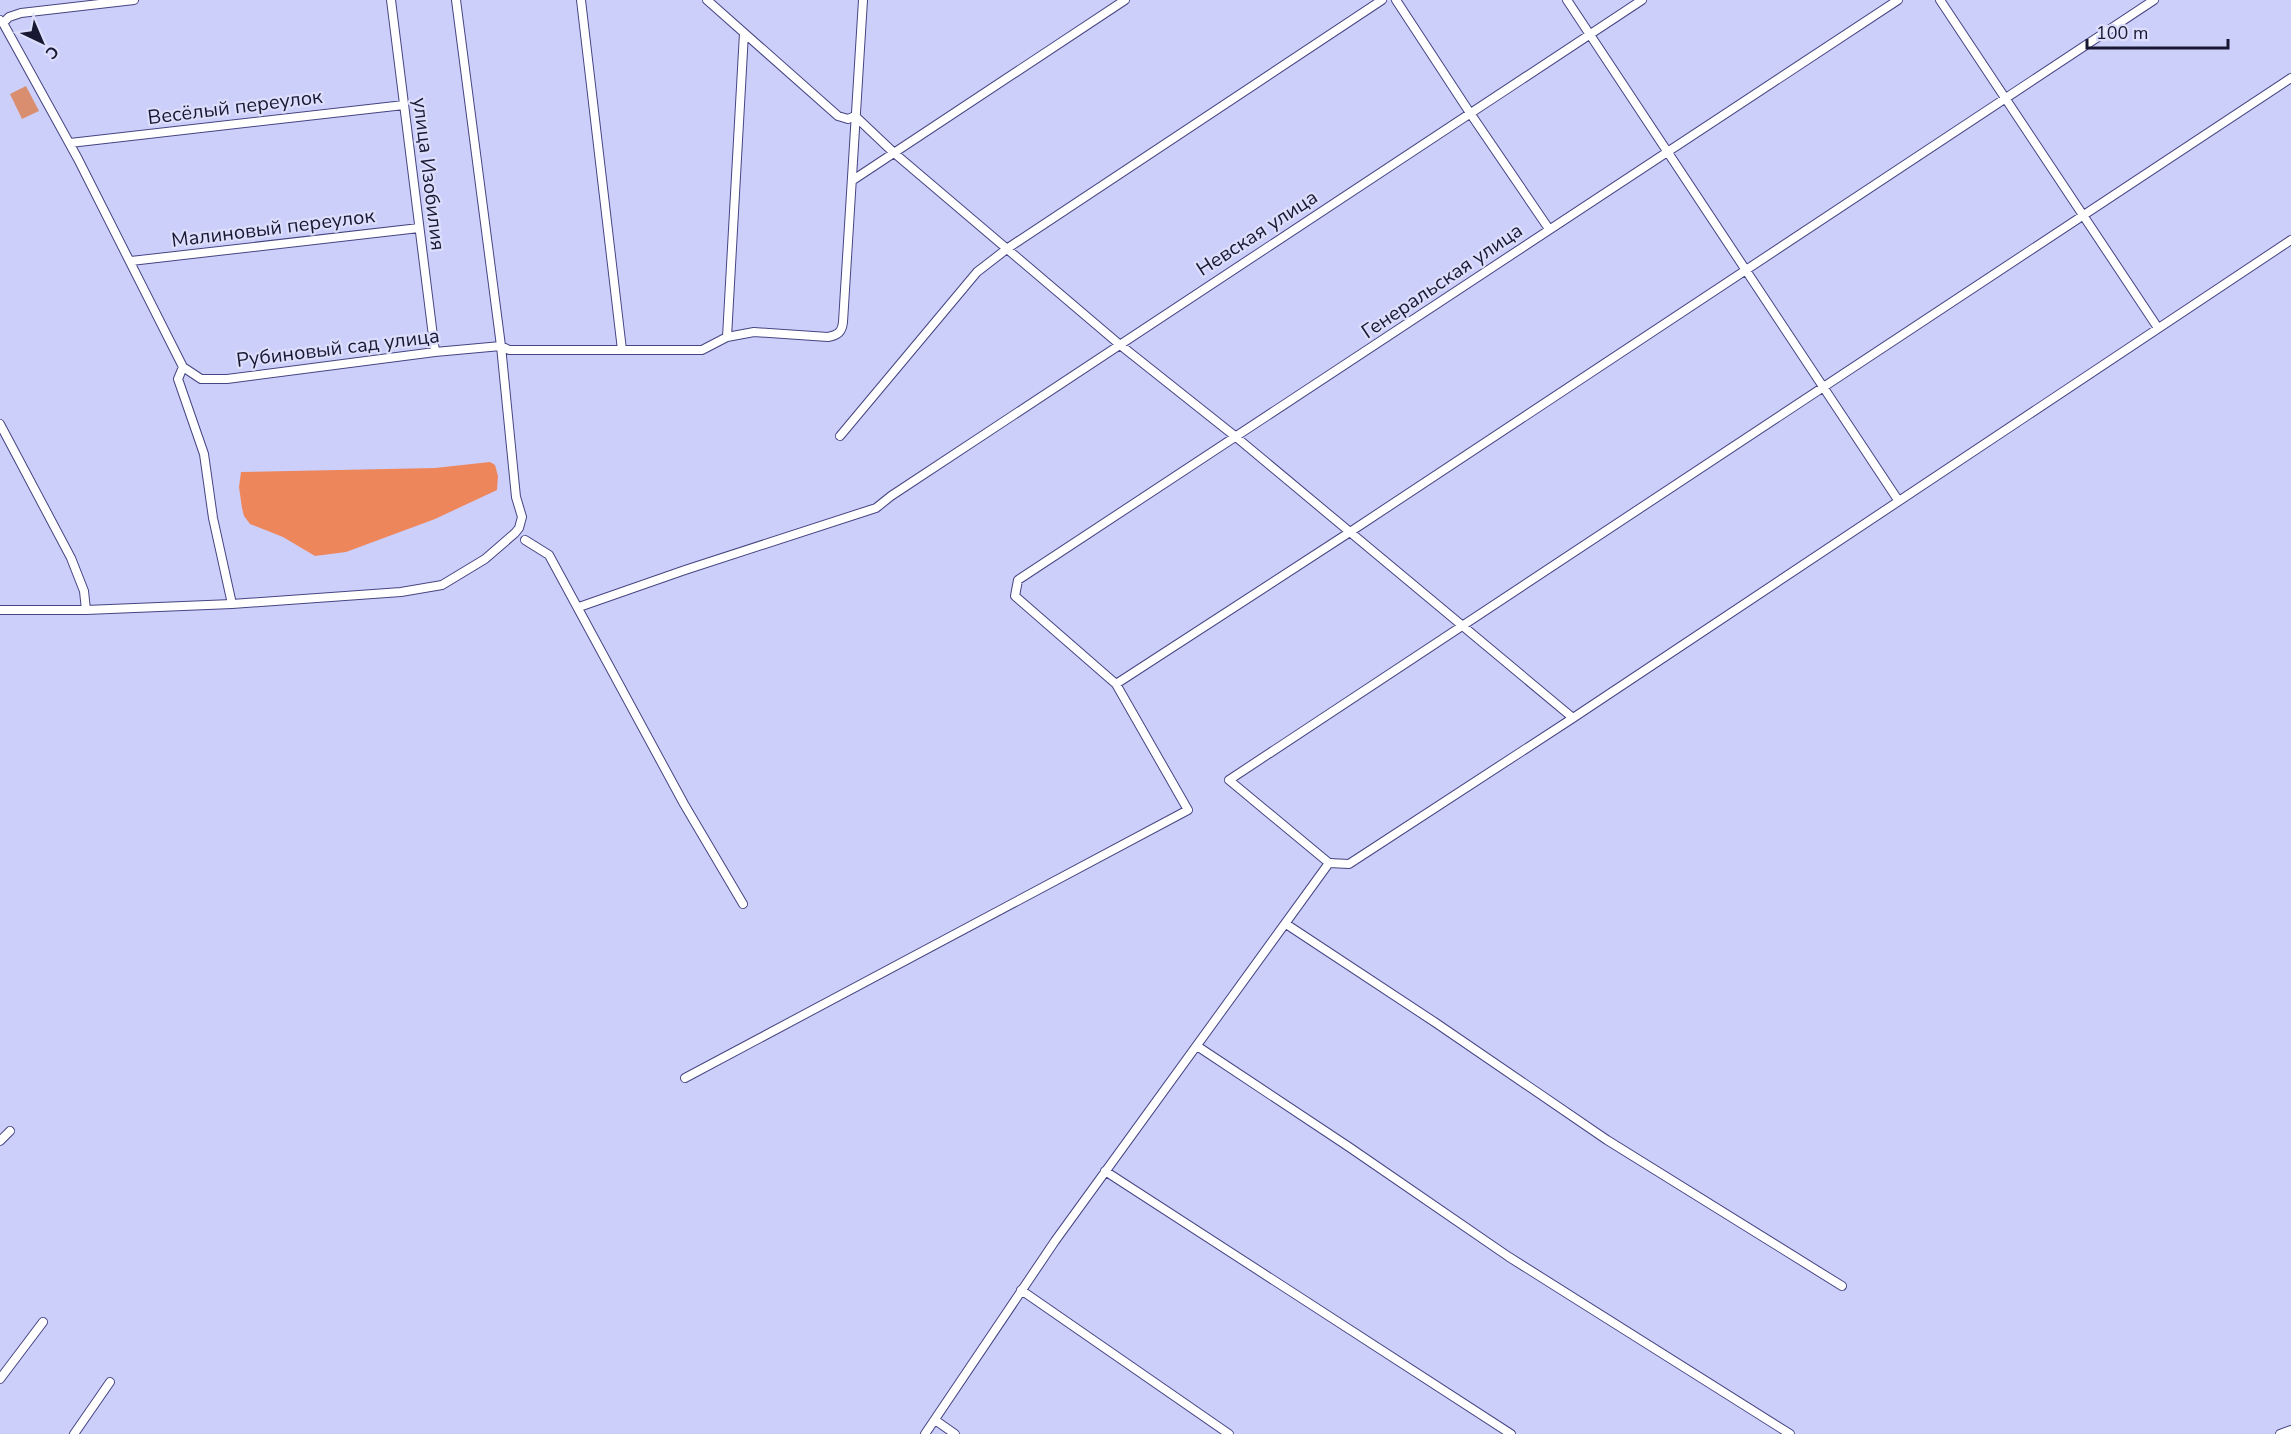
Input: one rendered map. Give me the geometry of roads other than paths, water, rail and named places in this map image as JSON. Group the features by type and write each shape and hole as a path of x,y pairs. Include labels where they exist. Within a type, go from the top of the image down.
{"street":[{"path":"134,0 21,13 2,22 70,143 183,367 178,379 204,454 213,518 232,604"},
{"name":"улица Изобилия","path":"391,0 435,352"},
{"path":"0,610 86,610 232,604 400,592 442,585 484,559 515,533 522,517 516,497 501,346 456,0"},
{"path":"581,0 622,350"},
{"path":"707,0 838,116 848,119 855,116"},
{"path":"853,180 863,0"},
{"path":"853,180 1125,0"},
{"path":"840,436 977,272 1008,248 1382,0"},
{"path":"1396,0 1549,229"},
{"path":"1567,0 1898,500"},
{"name":"Невская улица","path":"579,607 695,566 876,508 891,495 1642,0"},
{"name":"Генеральская улица","path":"1116,684 1015,596 1018,580 1898,0"},
{"path":"1940,0 2158,328"},
{"path":"685,1078 1188,810 1116,684 1350,532 2154,0"},
{"path":"727,337 744,33"},
{"path":"2291,78 1229,780 1329,863 1348,864 1573,718 2291,240"},
{"name":"Весёлый переулок","path":"70,143 404,105"},
{"path":"855,116 893,152 1119,344 1236,437 1573,718"},
{"name":"Рубиновый сад улица","path":"183,367 201,379 227,379 435,352 501,346 509,350 702,350 727,337 754,332 828,337 836,335 842,329 853,180"},
{"name":"Малиновый переулок","path":"131,261 418,228"},
{"path":"0,424 71,558 84,591 86,610"},
{"path":"525,540 549,555 684,804 743,904"},
{"path":"925,1434 1021,1290 1105,1171 1329,863"},
{"path":"1286,924 1607,1140 1842,1286"},
{"path":"1197,1046 1509,1257 1790,1434"},
{"path":"0,1141 10,1131"},
{"path":"1105,1171 1511,1434"},
{"path":"1021,1290 1229,1434"},
{"path":"0,1379 43,1322"},
{"path":"74,1434 110,1382"},
{"path":"935,1420 955,1434"},
{"path":"2280,1434 2291,1430"}]}
